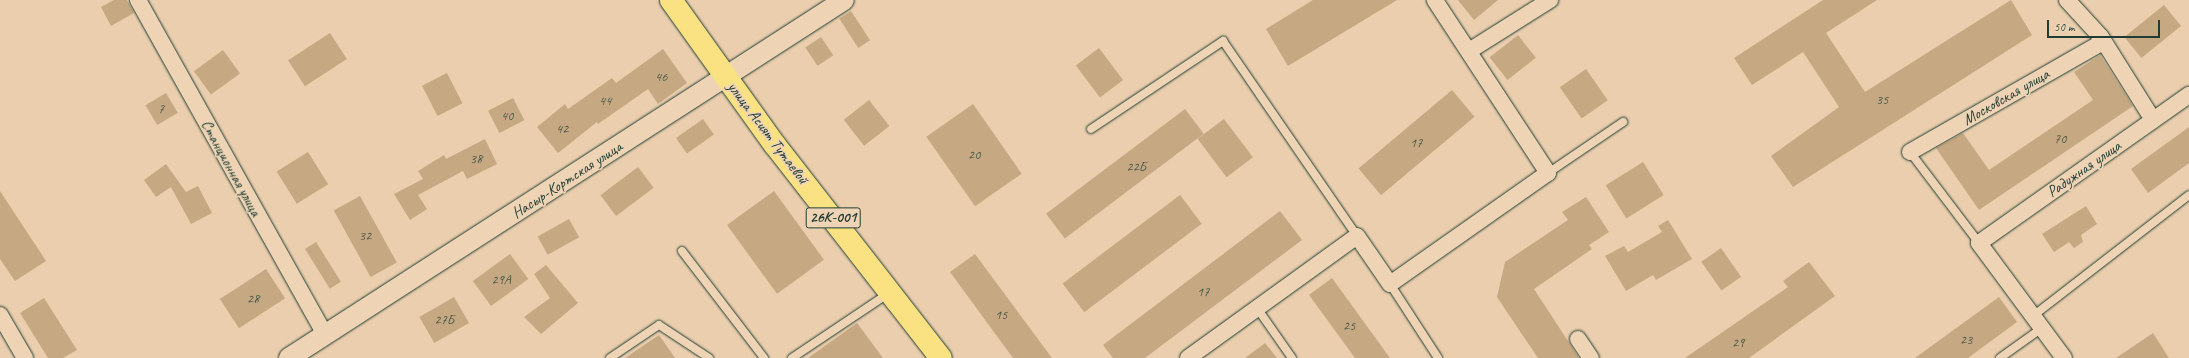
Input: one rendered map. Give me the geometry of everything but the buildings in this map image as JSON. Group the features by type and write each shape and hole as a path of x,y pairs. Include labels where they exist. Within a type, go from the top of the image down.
{"main road":[{"name":"улица Асият Тутаевой","path":"671,0 775,145 891,291 941,358"}],"street":[{"name":"Станционная улица","path":"138,0 325,335"},
{"name":"Насыр-Кортская улица","path":"289,358 844,0"},
{"path":"1188,358 1357,236 1390,284 1548,173 1435,0"},
{"path":"1469,51 1550,0"},
{"path":"2066,0 2103,42 2153,120"},
{"name":"Московская улица","path":"1910,152 2103,42"},
{"name":"Радужная улица","path":"1979,243 2189,95"},
{"path":"1979,243 2064,358"},
{"path":"0,315 25,358"},
{"path":"1578,339 1591,358"}],"lane":[{"path":"1091,129 1223,41 1357,236"},
{"path":"1548,173 1623,122"},
{"path":"1910,152 1979,243"},
{"path":"2000,358 2038,322 2189,195"},
{"path":"682,251 764,358"},
{"path":"1390,284 1438,358"},
{"path":"792,358 891,291"},
{"path":"1257,308 1292,358"},
{"path":"610,358 660,325 709,358"}]}
